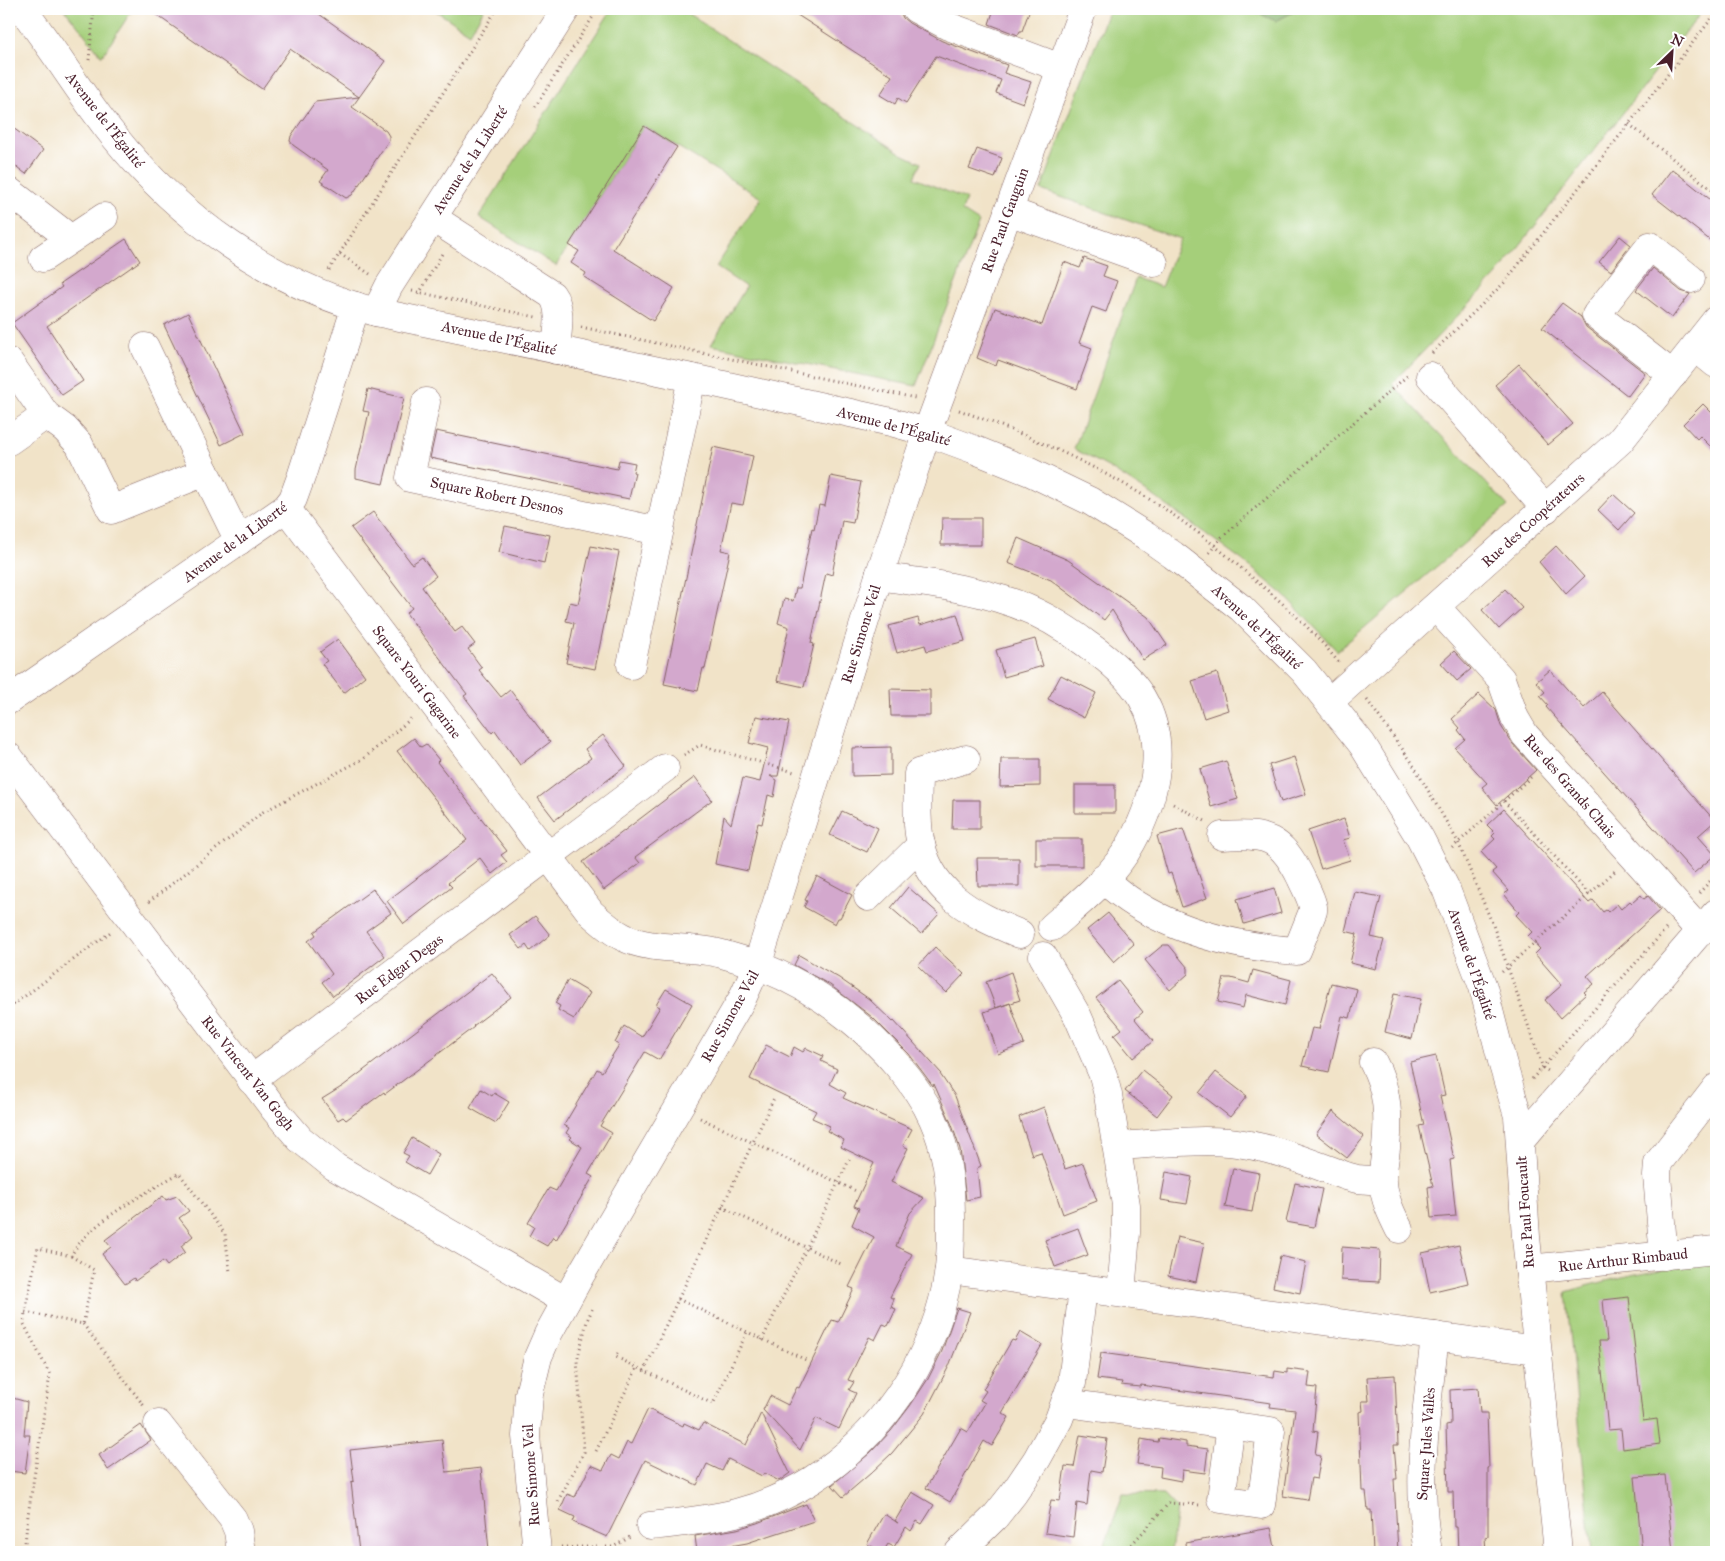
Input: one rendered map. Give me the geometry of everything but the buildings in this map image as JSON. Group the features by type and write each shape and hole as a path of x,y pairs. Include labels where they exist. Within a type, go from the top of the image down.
{"street":[{"name":"Avenue de l'Égalité","path":"22,9 111,133 140,167 177,204 219,237 256,261 302,284 366,309 692,378 891,422 927,432 1030,472 1090,501 1146,536 1194,571 1241,608 1260,626 1330,701 1382,775 1434,864 1446,889 1483,987 1518,1116 1521,1140"},
{"name":"Avenue de la Liberté","path":"9,700 286,508 293,499 366,309 444,225 566,9"},
{"path":"916,9 948,26 1061,68"},
{"name":"Rue Paul Gauguin","path":"927,432 1082,9"},
{"path":"9,191 71,239"},
{"path":"1008,211 1154,263"},
{"path":"43,258 104,217"},
{"path":"444,225 552,295 559,310 556,350"},
{"path":"1673,375 1596,315 1650,246 1691,279"},
{"name":"Rue des Coopérateurs","path":"1330,701 1620,441 1716,320"},
{"path":"145,347 239,541"},
{"path":"1695,348 1716,364"},
{"path":"9,362 46,415 65,429 79,444 111,510 205,472"},
{"path":"1423,369 1546,509"},
{"path":"631,664 692,378"},
{"name":"Square Robert Desnos","path":"426,402 410,478 659,531"},
{"path":"9,441 46,415"},
{"name":"Rue Simone Veil","path":"547,1549 527,1448 528,1400 538,1357 548,1334 566,1302 742,999 757,966 879,576 927,432"},
{"name":"Square Youri Gagarine","path":"286,508 591,913 612,931 637,943 720,953 757,966 798,984 833,1006 852,1020 876,1043 906,1076 928,1107 940,1136 950,1178 951,1238 946,1288 934,1327 912,1374 890,1408 843,1457 813,1479 785,1495 756,1508 716,1518 650,1526"},
{"path":"879,576 980,593 1003,599 1057,624 1094,650 1119,670 1141,697 1154,727 1156,753 1152,793 1145,816 1118,863 1052,927"},
{"name":"Rue des Grands Chais","path":"1436,607 1501,679 1520,728 1548,762 1682,911 1709,922"},
{"name":"Rue Vincent Van Gogh","path":"9,757 251,1080 300,1139 322,1158 566,1302"},
{"path":"966,759 918,773 918,823 921,845 931,869 944,889 952,897 980,916 1020,934"},
{"path":"548,857 666,768"},
{"path":"1103,879 1136,905 1190,931 1239,944 1297,951 1313,907 1294,864 1282,848 1267,838 1250,835 1227,836"},
{"path":"868,897 921,845"},
{"name":"Rue Edgar Degas","path":"251,1080 548,857"},
{"path":"1032,921 1043,921 1052,927 1056,937 1052,950 1043,956 1033,956 1024,951 1020,941 1020,934 1026,925 1032,921"},
{"name":"Rue Paul Foucault","path":"1558,1552 1529,1269 1522,1189 1521,1140 1709,922"},
{"path":"1043,956 1074,1009 1096,1057 1108,1095 1126,1206 1126,1233 1121,1293"},
{"path":"1373,1062 1383,1083 1387,1109 1387,1136 1382,1181 1388,1206 1399,1229"},
{"path":"1664,1256 1657,1168 1661,1158 1716,1088"},
{"path":"1117,1146 1196,1141 1229,1142 1274,1151 1352,1178 1382,1181"},
{"name":"Rue Arthur Rimbaud","path":"1529,1269 1716,1250"},
{"path":"949,1270 1537,1350"},
{"path":"959,1552 995,1517 1020,1486 1050,1437 1066,1403 1072,1383 1083,1288"},
{"name":"Square Jules Vallès","path":"1428,1552 1422,1514 1422,1473 1434,1336"},
{"path":"1066,1403 1231,1425 1271,1431 1261,1505 1221,1499 1231,1425"},
{"path":"158,1424 233,1519 238,1531 241,1552"}],"path":[{"path":"83,53 89,61 94,9"},
{"path":"320,266 329,270 497,9"},
{"path":"534,108 598,9"},
{"path":"1194,571 1222,537 1423,369 1504,283 1716,13"},
{"path":"1629,124 1716,194"},
{"path":"419,321 419,292 444,225"},
{"path":"340,254 389,286 938,402 1014,430 1088,465 1189,525 1277,598 1332,655 1411,761 1458,842 1493,925 1543,1068 1570,1084"},
{"path":"9,1008 263,812 363,759 431,702"},
{"path":"666,768 700,745 816,778"},
{"path":"1434,864 1548,762"},
{"path":"1152,793 1227,836"},
{"path":"1504,801 1588,894"},
{"path":"1483,987 1508,967 1632,855"},
{"path":"1513,1097 1543,1068 1716,875"},
{"path":"644,1371 775,1096"},
{"path":"700,1118 856,1191"},
{"path":"762,1340 851,1156"},
{"path":"71,1256 74,1249 90,1231 179,1173 225,1234 230,1272"},
{"path":"722,1207 843,1265"},
{"path":"24,1552 50,1375 24,1324 38,1248 71,1256 94,1270 83,1324"},
{"path":"678,1299 806,1360"},
{"path":"554,1508 584,1452 577,1361 587,1321 594,1304"},
{"path":"25,1312 83,1324 158,1424"},
{"path":"618,1353 616,1358 713,1404 747,1332"},
{"path":"596,1451 637,1368"},
{"path":"1125,1552 1169,1503 1211,1506 1221,1499"},
{"path":"547,1549 612,1547 650,1526"}],"green space":[{"path":"64,9 133,9 102,56"},
{"path":"433,9 484,9 470,33"},
{"path":"612,9 681,9 902,154 921,163 914,178 966,199 962,211 979,222 916,386 711,345 746,287 716,267 761,198 644,126 556,266 479,217"},
{"path":"1109,9 1249,9 1276,21 1299,9 1704,9 1496,276 1392,384 1508,506 1337,651 1284,595 1242,560 1155,497 1108,467 1074,449 1136,278 1161,287 1180,239 1041,190"},
{"path":"1249,9 1299,9 1276,21"},
{"path":"1716,1261 1716,1552 1592,1552 1566,1292 1641,1273"},
{"path":"1123,1494 1164,1495 1177,1509 1171,1552 1102,1552"}]}
